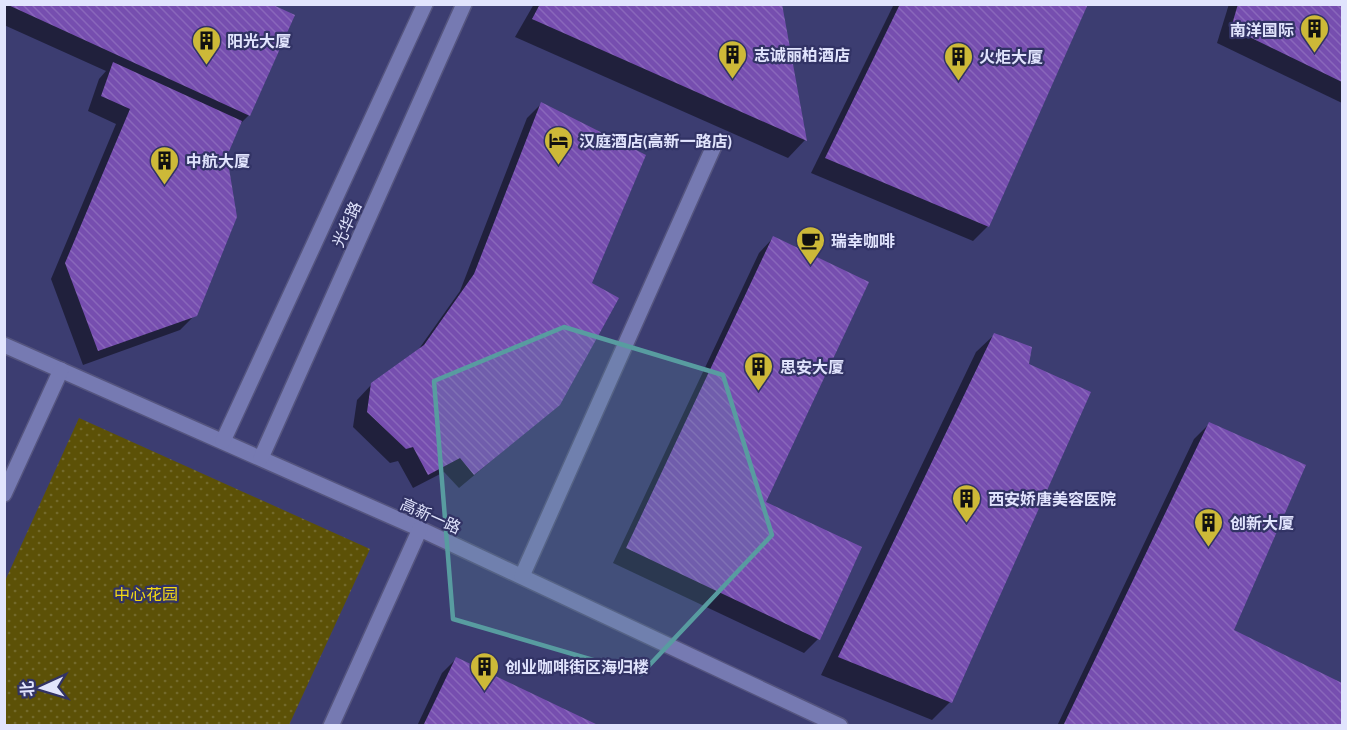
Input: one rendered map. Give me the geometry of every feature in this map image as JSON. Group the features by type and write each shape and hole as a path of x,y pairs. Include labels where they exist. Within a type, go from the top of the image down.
{"street":[{"name":"光华路","path":"224,441 425,4"},
{"name":"光华路","path":"261,458 464,4"},
{"path":"522,576 714,146"},
{"name":"高新一路","path":"4,345 420,529 840,726"},
{"path":"4,494 61,370"},
{"path":"331,726 420,529"}],"highlighted area":[{"path":"564,327 723,375 772,535 641,674 453,619 434,381"}],"green space":[{"name":"中心花园","path":"79,418 370,549 289,725 5,725 5,581"}],"building":[{"name":"阳光大厦","path":"6,4 271,4 295,15 250,116"},
{"name":"志诚丽柏酒店","path":"540,4 782,4 807,141 532,19"},
{"name":"火炬大厦","path":"900,4 1088,4 989,227 825,158"},
{"name":"南洋国际","path":"1238,4 1342,4 1342,82 1231,28"},
{"name":"中航大厦","path":"113,62 242,121 227,156 237,217 197,316 98,351 65,263 130,109 101,96"},
{"path":"541,102 646,155 592,283 619,298 560,405 474,475 460,458 428,475 413,447 406,449 367,412 371,383 424,345 474,274"},
{"name":"思安大厦","path":"773,236 869,282 766,502 862,547 820,640 626,548"},
{"name":"西安娇唐美容医院","path":"994,333 1032,347 1029,364 1091,392 952,703 838,657"},
{"name":"创新大厦","path":"1209,422 1306,465 1234,630 1342,683 1342,726 1063,726"},
{"name":"创业咖啡街区海归楼","path":"456,657 600,726 423,726"}],"place":[{"name":"南洋国际","path":"1315,54"},
{"name":"阳光大厦","path":"206,66"},
{"name":"志诚丽柏酒店","path":"733,80"},
{"name":"火炬大厦","path":"958,82"},
{"name":"汉庭酒店(高新一路店)","path":"558,166"},
{"name":"中航大厦","path":"165,186"},
{"name":"瑞幸咖啡","path":"810,266"},
{"name":"思安大厦","path":"759,392"},
{"name":"西安娇唐美容医院","path":"967,524"},
{"name":"创新大厦","path":"1209,548"},
{"name":"创业咖啡街区海归楼","path":"484,692"}]}
